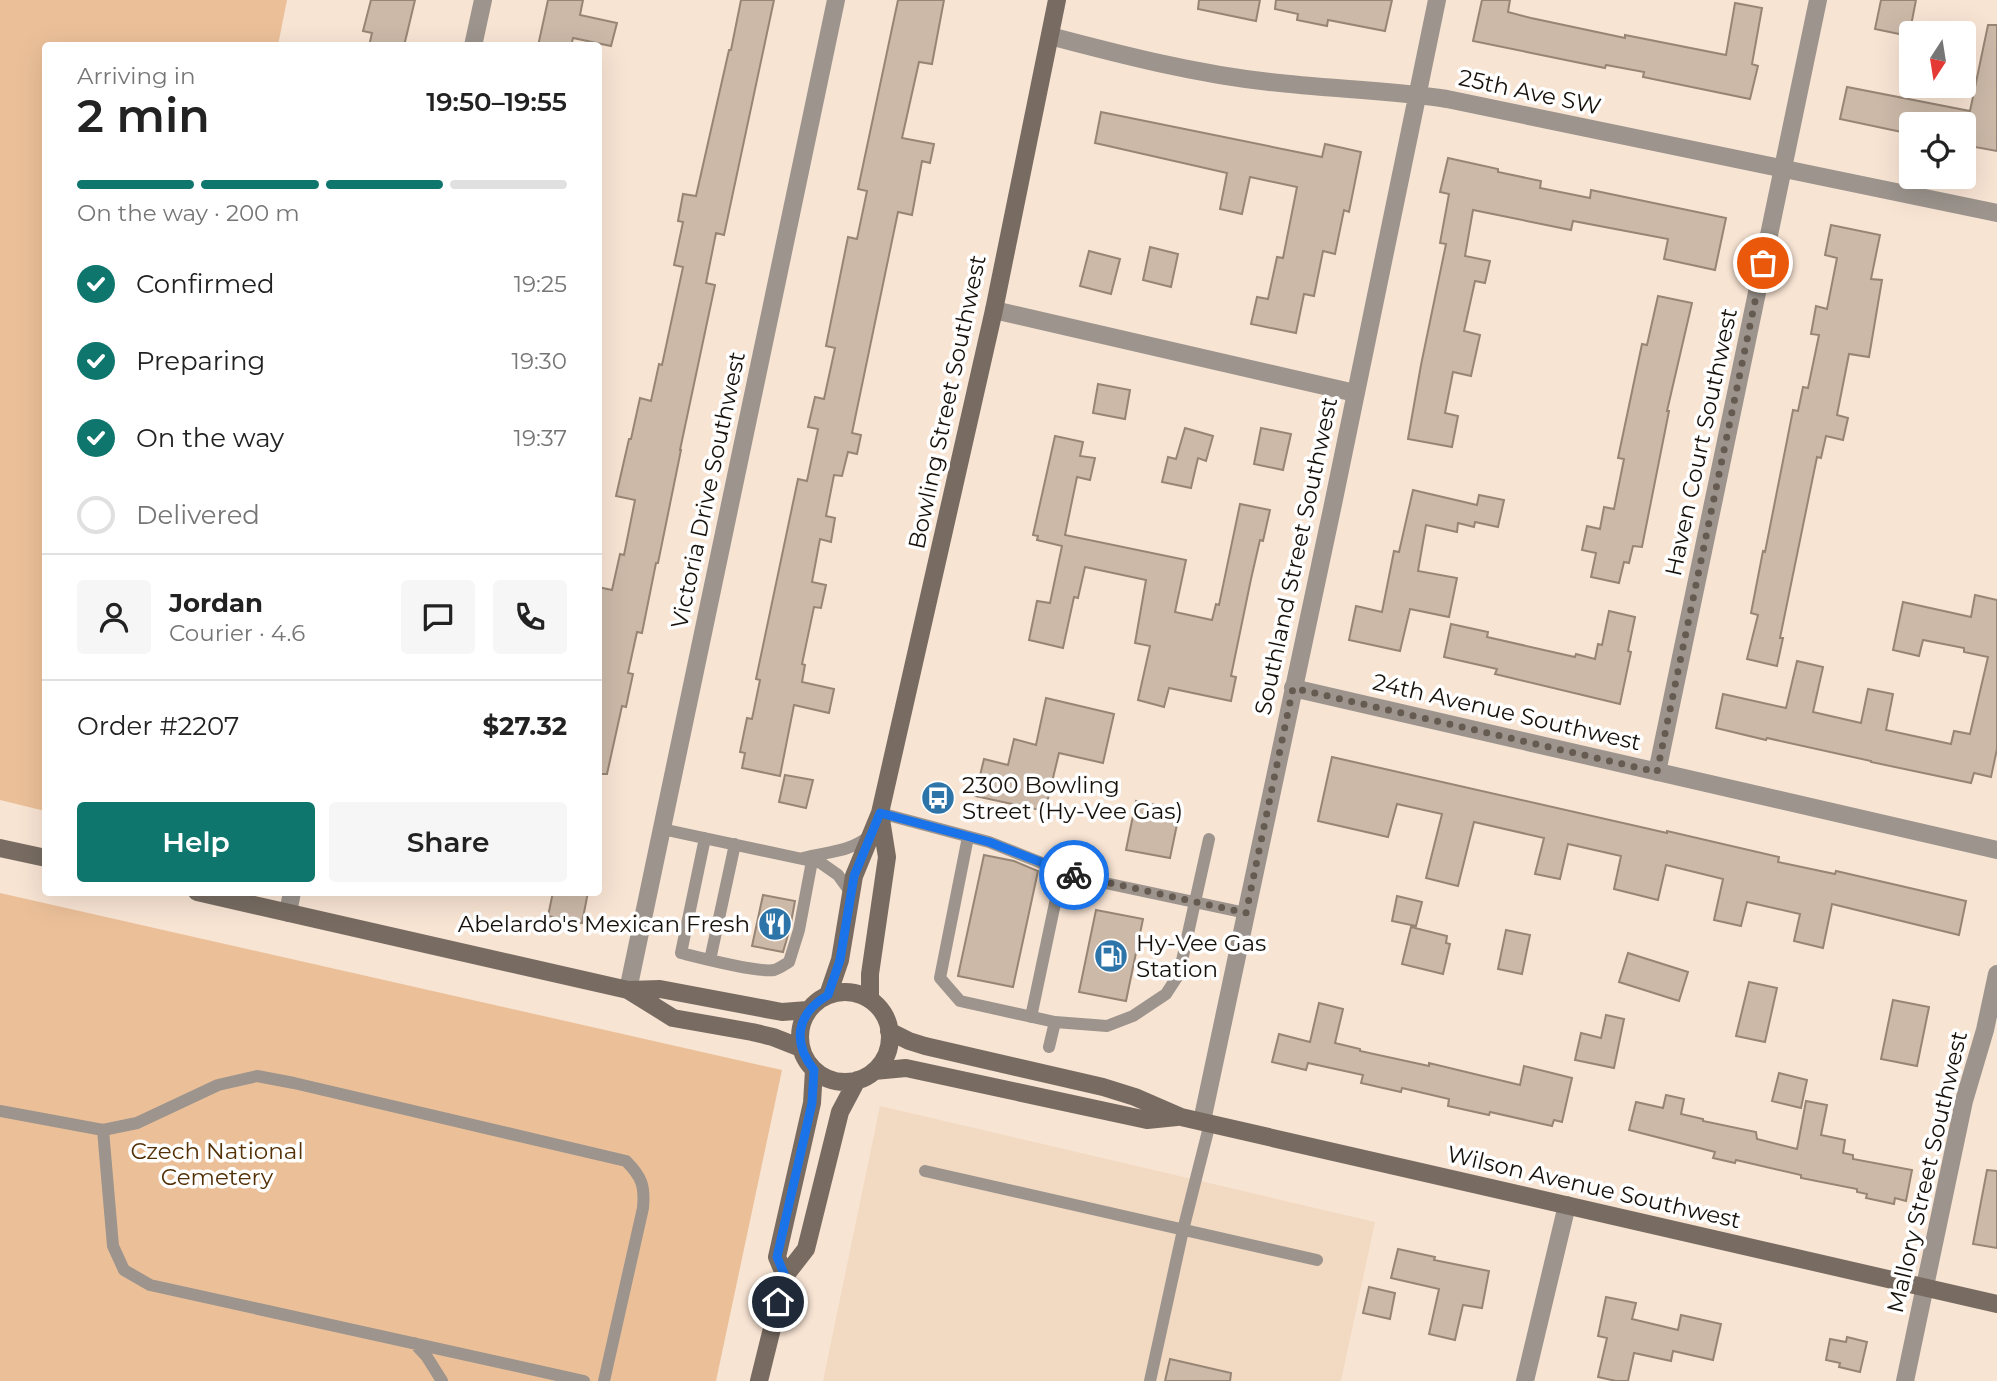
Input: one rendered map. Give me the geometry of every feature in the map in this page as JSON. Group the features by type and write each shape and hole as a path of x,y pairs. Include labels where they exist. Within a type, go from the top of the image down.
{"main road":[{"name":"Bowling Street Southwest","path":"828,995 840,960 854,876 880,813 994,310 1057,0"},
{"name":"Bowling Street Southwest","path":"870,1000 870,974 887,857 880,813"},
{"path":"0,848 42,857"},
{"path":"214,896 628,990 660,989 782,1012 808,1010"},
{"path":"628,990 673,1018 752,1032 801,1048"},
{"path":"840,992 852,992 870,1000 883,1013 889,1031 888,1050 883,1062 874,1071 857,1080 838,1081 825,1078 806,1060 801,1048 799,1035 808,1010 817,1001 840,992"},
{"name":"Wilson Avenue Southwest","path":"889,1031 909,1041 934,1048 1103,1087 1135,1097 1181,1117 1997,1304"},
{"name":"Wilson Avenue Southwest","path":"874,1071 906,1068 1147,1120 1181,1117"},
{"path":"785,1276 777,1257 812,1103 814,1070"},
{"path":"759,1381 785,1276 806,1249 840,1112 857,1080"}],"street":[{"path":"474,42 483,0"},
{"name":"Victoria Drive Southwest","path":"628,990 836,0"},
{"name":"Southland Street Southwest","path":"1206,1122 1246,913 1437,0"},
{"name":"Haven Court Southwest","path":"1657,772 1818,0"},
{"name":"25th Ave SW","path":"1050,36 1192,70 1269,82 1417,95 1997,213"},
{"path":"994,310 1355,393"},
{"name":"24th Avenue Southwest","path":"1293,688 1997,850"},
{"path":"288,913 291,896"},
{"name":"Mallory Street Southwest","path":"1905,1381 1964,1101 1985,1030 1997,974"},
{"path":"1525,1381 1566,1205"}],"lane":[{"path":"880,813 989,842 1077,877 1246,913"},
{"path":"662,829 807,860 831,869 851,893"},
{"path":"807,860 823,853 843,851 871,835"},
{"path":"968,837 940,978 960,1001 1055,1022 1107,1026 1133,1016 1167,994 1179,974 1209,839"},
{"path":"705,838 681,953 710,960 775,970 789,962 799,930 807,860"},
{"path":"710,960 735,845"},
{"path":"1031,1017 1062,870"},
{"path":"1049,1047 1055,1022"},
{"path":"0,1111 103,1130 137,1123 218,1086 257,1076 626,1161 639,1174 645,1192 604,1381"},
{"path":"1150,1381 1206,1122"},
{"path":"103,1130 113,1246 124,1270 150,1285 584,1381"},
{"path":"925,1171 1317,1260"},
{"path":"414,1343 427,1357 442,1381"}],"shaded area":[{"path":"880,1106 1375,1222 1341,1381 823,1381"}],"green space":[{"path":"0,0 287,0 279,42 42,42 42,810 0,800"},
{"name":"Czech National Cemetery","path":"0,893 782,1070 716,1381 0,1381"}],"building":[{"path":"371,0 415,0 405,42 370,42 372,33 363,31"},
{"path":"548,0 583,0 580,15 617,23 611,46 573,38 572,42 539,42"},
{"path":"741,0 774,0 724,235 716,233 706,283 715,285 658,563 642,633 637,632 628,673 633,674 626,707 622,706 607,774 602,774 602,588 612,590 620,554 624,555 635,500 616,496 640,398 651,401 659,364 662,365 683,267 674,265 683,222 678,221 683,194 696,196"},
{"path":"898,0 944,0 932,64 919,62 902,138 934,144 930,163 922,161 912,215 898,212 852,433 861,435 857,454 848,452 842,476 834,475 826,516 835,518 831,542 820,539 812,582 826,585 821,608 814,607 802,664 805,665 802,682 834,689 829,713 794,705 780,776 742,768 745,753 740,752 747,718 752,719 760,680 756,679 798,479 807,481 818,429 808,427 815,397 824,399 835,348 826,346 848,237 857,239 867,191 858,189"},
{"path":"1199,0 1260,0 1256,21 1198,9"},
{"path":"1276,0 1392,0 1385,31 1328,20 1327,26 1297,20 1298,14 1275,9"},
{"path":"1482,0 1510,0 1508,12 1531,18 1625,38 1625,35 1726,55 1735,3 1762,8 1752,64 1758,66 1750,99 1643,77 1644,72 1606,65 1605,68 1473,41"},
{"path":"1881,0 1916,0 1912,21 1899,21 1899,34 1875,29"},
{"path":"1988,25 1997,25 1997,151 1976,147 1976,112 1899,112 1899,131 1840,119 1847,87 1970,111 1973,98 1976,98 1976,82"},
{"path":"1101,112 1322,157 1325,144 1361,152 1349,212 1344,210 1335,254 1323,251 1314,296 1304,294 1296,333 1251,324 1257,297 1268,299 1277,257 1283,258 1297,187 1250,177 1242,214 1220,209 1227,173 1095,143"},
{"path":"1448,158 1541,181 1540,188 1590,198 1591,190 1726,218 1715,270 1664,259 1668,239 1573,221 1571,230 1473,210 1465,256 1490,261 1485,283 1475,281 1464,331 1480,335 1471,376 1453,372 1445,413 1458,416 1452,447 1408,439 1446,244 1440,243 1449,194 1440,192"},
{"path":"1831,225 1880,235 1871,279 1882,280 1869,357 1849,354 1837,415 1848,418 1843,440 1826,436 1821,458 1817,457 1780,638 1783,638 1777,666 1747,659 1758,615 1751,613 1793,410 1798,411 1803,387 1808,388 1819,335 1811,334 1816,306 1827,309 1837,258 1825,255"},
{"path":"1150,247 1178,254 1171,287 1143,280"},
{"path":"1089,251 1120,259 1111,294 1080,286"},
{"path":"1658,296 1692,303 1667,411 1642,547 1633,546 1629,563 1624,562 1619,583 1591,577 1596,553 1582,550 1587,526 1600,529 1604,507 1614,509 1624,459 1618,458 1642,344 1647,345"},
{"path":"1098,384 1130,390 1125,419 1093,413"},
{"path":"1185,428 1213,436 1206,461 1198,458 1191,488 1162,482 1168,457 1176,459"},
{"path":"1261,428 1291,434 1283,470 1254,464"},
{"path":"1055,436 1083,442 1080,456 1095,458 1090,480 1077,477 1065,535 1186,560 1175,612 1212,620 1216,604 1219,605 1240,504 1270,510 1263,541 1260,540 1231,676 1236,677 1231,701 1169,688 1164,707 1138,700 1150,646 1135,643 1146,580 1085,567 1078,598 1074,597 1063,648 1029,640 1037,601 1050,603 1062,546 1037,540 1038,536 1033,535"},
{"path":"1413,490 1477,505 1479,495 1504,500 1498,527 1475,522 1474,527 1458,523 1457,532 1426,525 1418,571 1457,578 1449,617 1410,609 1400,651 1349,640 1356,606 1382,612 1394,551 1399,552"},
{"path":"1975,595 1997,600 1997,749 1991,777 1974,773 1971,783 1716,728 1723,694 1786,708 1797,661 1823,667 1813,712 1861,723 1868,689 1893,694 1886,730 1951,744 1954,731 1970,734 1988,657 1964,652 1964,648 1923,640 1919,656 1893,650 1903,602 1971,617"},
{"path":"1609,611 1635,617 1620,704 1495,674 1497,669 1444,657 1451,624 1488,632 1487,637 1595,659 1598,644 1602,645"},
{"path":"1046,698 1114,714 1103,763 1059,753 1045,811 975,796 984,759 1008,765 1014,739 1036,745"},
{"path":"1332,757 1779,857 1778,862 1835,874 1836,871 1966,901 1959,935 1832,904 1823,948 1794,941 1800,914 1747,902 1741,926 1714,920 1723,879 1666,865 1658,900 1614,889 1621,856 1568,844 1560,879 1535,874 1544,838 1474,822 1458,886 1426,878 1442,814 1397,804 1388,837 1318,821"},
{"path":"785,775 813,780 806,808 779,802"},
{"path":"1136,801 1180,810 1170,858 1126,850"},
{"path":"984,855 1014,861 1038,871 1013,987 958,976"},
{"name":"Abelardo's Mexican Fresh","path":"763,895 795,901 783,952 752,946"},
{"path":"552,896 587,896 582,923 548,916"},
{"path":"1397,896 1422,902 1416,926 1392,921"},
{"name":"Hy-Vee Gas Station","path":"1096,910 1143,919 1126,1001 1079,992"},
{"path":"1411,927 1447,936 1446,943 1450,944 1443,974 1402,964"},
{"path":"1506,930 1530,935 1522,974 1498,969"},
{"path":"1628,953 1688,972 1679,1001 1619,982"},
{"path":"1749,982 1777,988 1765,1042 1736,1036"},
{"path":"1893,1000 1929,1007 1917,1066 1881,1059"},
{"path":"1319,1003 1343,1009 1335,1043 1360,1051 1429,1066 1429,1063 1520,1085 1524,1066 1572,1078 1562,1122 1554,1120 1552,1126 1490,1112 1489,1115 1448,1106 1449,1099 1402,1088 1401,1092 1361,1083 1363,1075 1308,1063 1306,1070 1272,1062 1279,1034 1310,1042"},
{"path":"1606,1015 1624,1019 1614,1068 1575,1060 1581,1033 1601,1038"},
{"path":"1779,1073 1807,1080 1801,1108 1772,1101"},
{"path":"1666,1095 1684,1099 1681,1114 1756,1132 1757,1139 1797,1149 1806,1101 1827,1105 1821,1135 1845,1140 1843,1153 1853,1155 1853,1159 1912,1170 1906,1201 1895,1198 1894,1204 1866,1198 1867,1194 1857,1192 1857,1189 1801,1178 1801,1175 1736,1160 1735,1163 1713,1158 1715,1152 1629,1130 1636,1102 1663,1108"},
{"path":"1987,1170 1997,1171 1997,1248 1973,1244"},
{"path":"1398,1249 1435,1257 1434,1260 1489,1271 1482,1308 1463,1305 1455,1340 1429,1334 1439,1289 1391,1278"},
{"path":"1369,1287 1395,1293 1390,1319 1363,1313"},
{"path":"1606,1297 1636,1303 1632,1319 1678,1330 1681,1315 1721,1324 1713,1360 1673,1351 1671,1361 1634,1353 1628,1381 1598,1377 1607,1338 1598,1336"},
{"path":"1847,1337 1867,1342 1860,1372 1839,1367 1840,1363 1826,1360 1830,1339 1846,1342"},
{"path":"1170,1359 1231,1373 1230,1381 1165,1381"}],"way so far":[{"path":"1074,875 1246,913 1293,688 1657,772 1763,263"}],"place":[{"name":"2300 Bowling Street (Hy-Vee Gas)","path":"938,798"},
{"name":"Abelardo's Mexican Fresh","path":"775,924"},
{"name":"Hy-Vee Gas Station","path":"1111,956"}],"route":[{"path":"778,1302 785,1276 777,1257 812,1103 814,1070 806,1060 799,1035 808,1010 828,995 840,960 854,876 880,813 989,842 1074,875"}]}
